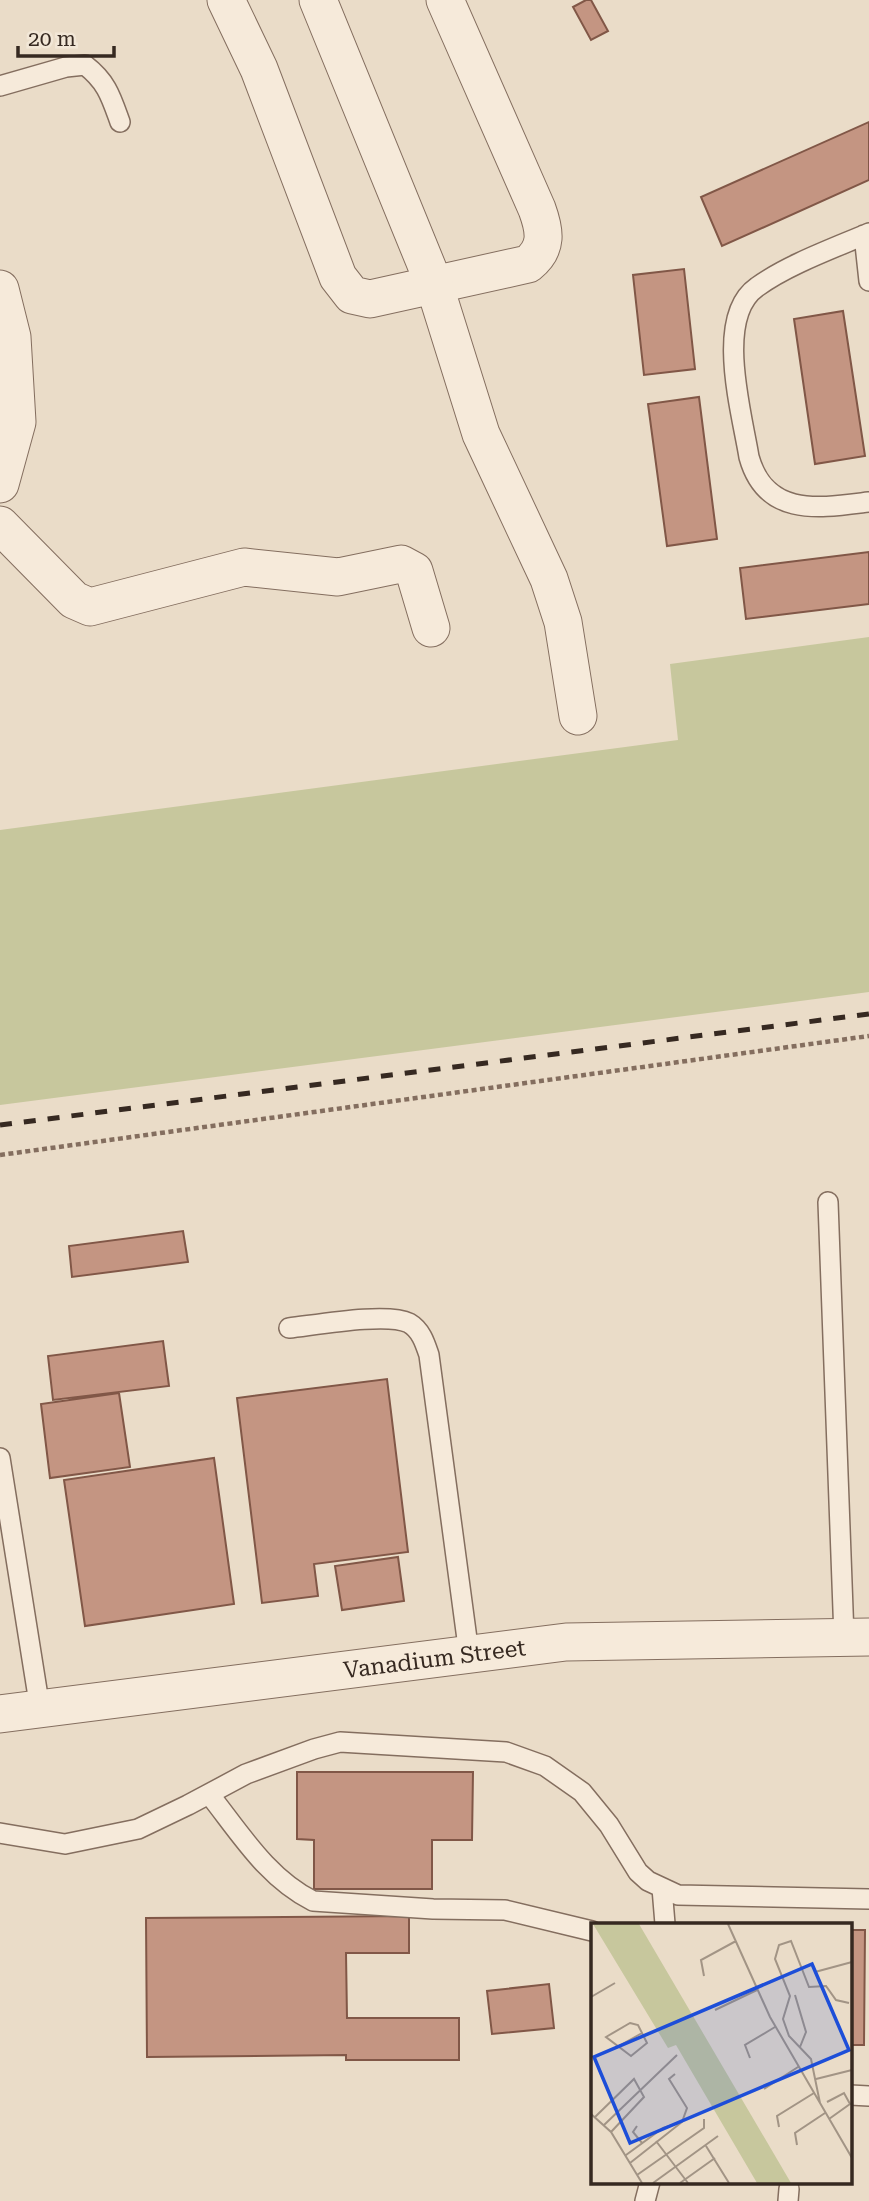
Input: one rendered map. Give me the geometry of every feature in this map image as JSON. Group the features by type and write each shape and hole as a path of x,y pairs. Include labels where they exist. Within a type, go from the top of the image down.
{"street":[{"path":"226,0 259,69 332,265 344,288 358,298 370,299 528,264 538,254 545,236 537,209 445,0"},
{"path":"318,0 434,284 481,434 550,579 563,622 578,716"},
{"path":"0,289 12,337 17,422 0,484"},
{"path":"0,525 75,600 90,607 244,567 338,577 401,564 414,571 431,628"},
{"name":"Vanadium Street","path":"0,1714 566,1642 856,1637"}],"lane":[{"path":"0,86 66,67 85,65 106,85 120,122"},
{"path":"869,281 867,234 815,256 755,288 745,299 735,323 732,354 749,457 754,474 762,486 792,505 806,508 869,502"},
{"path":"828,1202 856,1637"},
{"path":"289,1328 388,1318 409,1323 422,1335 429,1355 469,1654"},
{"path":"0,1458 40,1709"},
{"path":"0,1833 65,1844 138,1829 246,1774 340,1742 506,1752 545,1766 582,1792 609,1825 638,1872 648,1881 678,1895 869,1899"},
{"path":"209,1794 274,1875 297,1893 313,1900 433,1909 505,1910 591,1931"},
{"path":"662,1888 665,1923"},
{"path":"645,2201 649,2184"}],"path":[{"path":"0,1155 869,1036"}],"green space":[{"path":"869,637 869,992 0,1105 0,830 678,740 670,664"}],"building":[{"path":"591,0 608,31 591,40 573,7"},
{"path":"869,122 869,180 722,246 701,197"},
{"path":"684,269 695,369 644,375 633,275"},
{"path":"843,311 865,456 815,464 794,319"},
{"path":"699,397 717,539 667,546 648,404"},
{"path":"869,552 869,604 746,619 740,568"},
{"path":"183,1231 188,1262 72,1277 69,1246"},
{"path":"163,1341 169,1386 53,1400 48,1356"},
{"path":"387,1379 408,1552 314,1564 318,1596 262,1603 237,1398"},
{"path":"119,1393 130,1467 50,1478 41,1404"},
{"path":"214,1458 234,1604 85,1626 64,1480"},
{"path":"398,1557 404,1601 342,1610 335,1566"},
{"path":"297,1772 473,1772 472,1840 432,1840 432,1889 314,1889 314,1840 297,1839"},
{"path":"409,1916 409,1953 346,1953 347,2018 459,2018 459,2060 346,2060 346,2055 147,2057 146,1918"},
{"path":"852,1930 865,1930 864,2045 852,2045"},
{"path":"549,1984 554,2028 492,2034 487,1991"}],"railway":[{"path":"0,1125 869,1014"}]}
